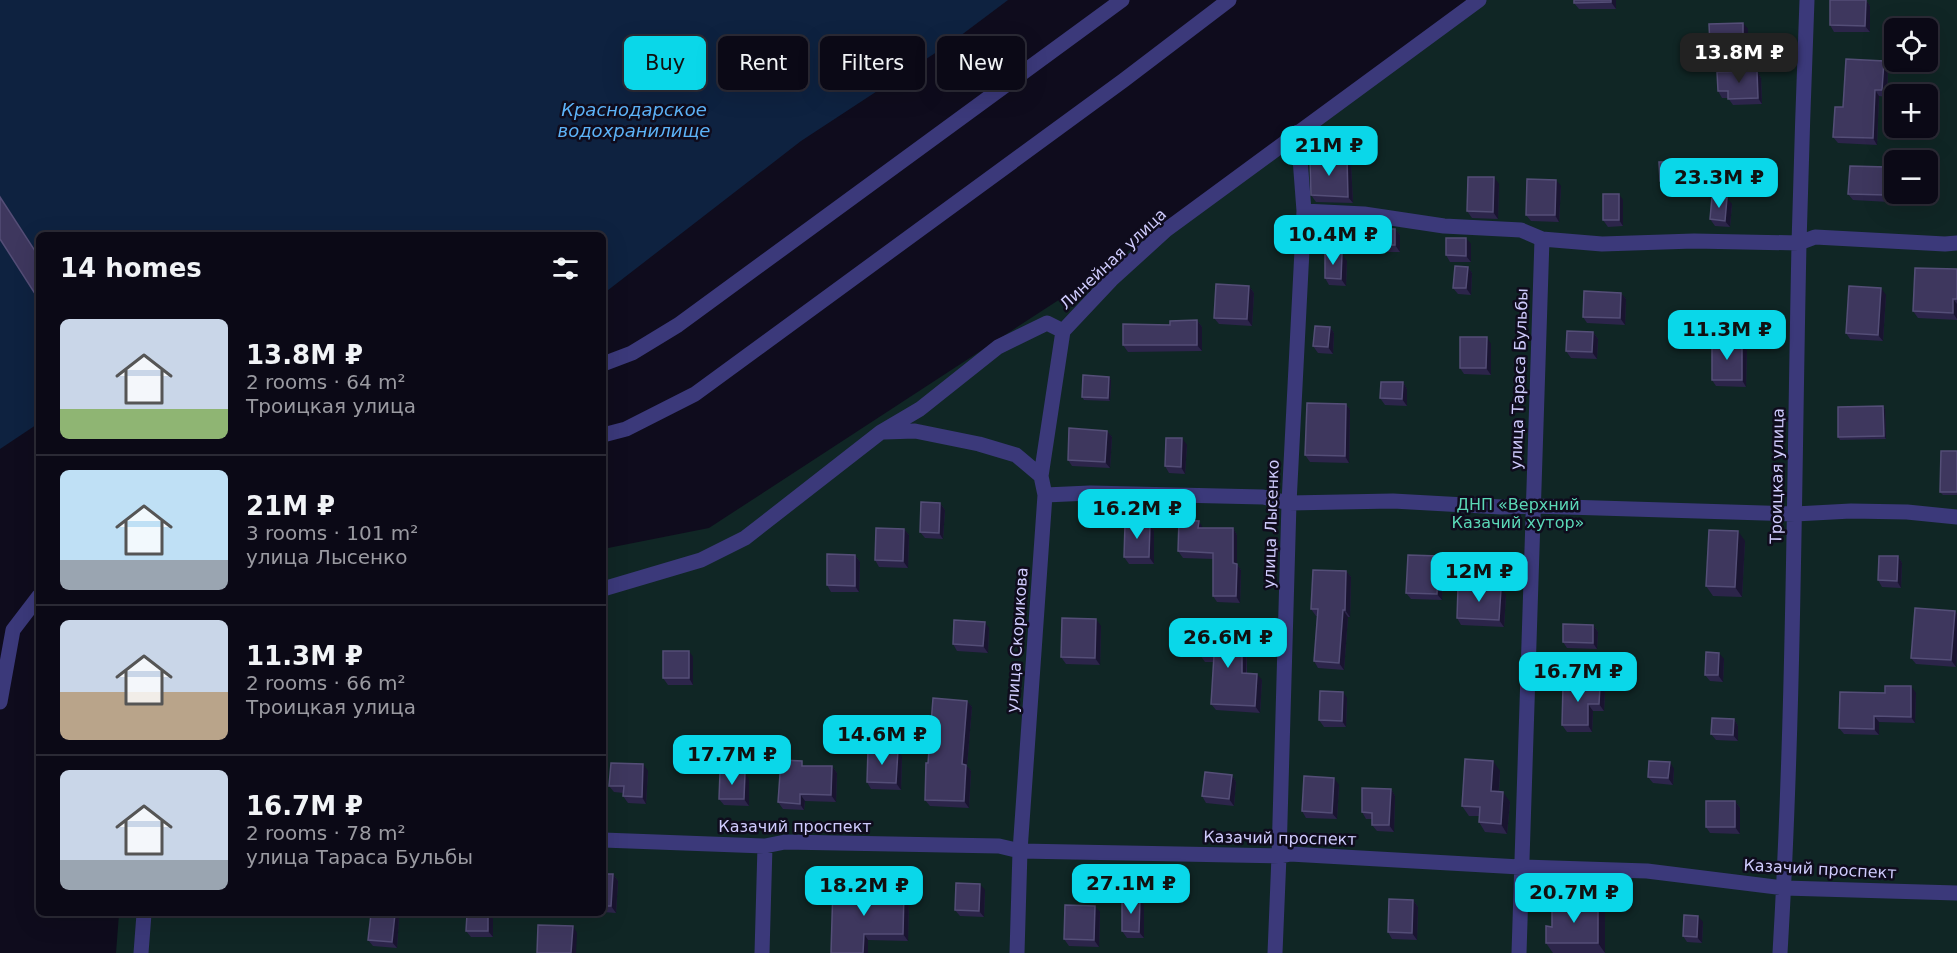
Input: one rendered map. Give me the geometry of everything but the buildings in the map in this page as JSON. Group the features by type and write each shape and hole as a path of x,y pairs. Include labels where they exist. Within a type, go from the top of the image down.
{"street":[{"path":"606,363 632,353 678,325 1122,0"},
{"path":"606,434 626,429 695,394 1125,80 1229,0"},
{"name":"Линейная улица","path":"606,588 701,560 745,538 881,432 920,409 998,347 1047,323 1063,331 1111,280 1166,230 1479,0"},
{"name":"Троицкая улица","path":"1780,953 1795,514 1799,243 1807,0"},
{"name":"улица Лысенко","path":"1275,953 1288,503 1304,211 1298,132"},
{"path":"1304,211 1364,214 1444,226 1521,230 1542,239 1602,244 1694,241 1799,243 1815,237 1957,243"},
{"name":"улица Тараса Бульбы","path":"1519,953 1542,239"},
{"name":"улица Скорикова","path":"1017,953 1020,851 1045,495 1041,476 1063,331"},
{"path":"881,432 915,431 979,444 1016,455 1041,476"},
{"path":"1045,495 1089,493 1263,497 1288,503 1393,501 1501,507 1795,514 1862,511 1907,512 1957,517"},
{"path":"0,702 13,630 36,600"},
{"name":"Казачий проспект","path":"606,840 765,846 785,842 999,846 1020,851 1279,856 1290,854 1520,867 1647,871 1784,888 1957,893"},
{"path":"762,953 765,846"},
{"path":"141,953 144,916"}],"green space":[{"name":"ДНП «Верхний Казачий хутор»","path":"1471,0 1957,0 1957,953 116,953 119,916 606,916 606,548 709,528 1094,277 1438,31"}],"water":[{"name":"Краснодарское водохранилище","path":"0,0 1008,0 960,36 937,36 937,52 925,60 925,36 820,36 820,90 879,90 801,141 606,292 606,232 36,232 36,251 0,196"},
{"path":"0,238 36,294 36,425 0,449"}]}
